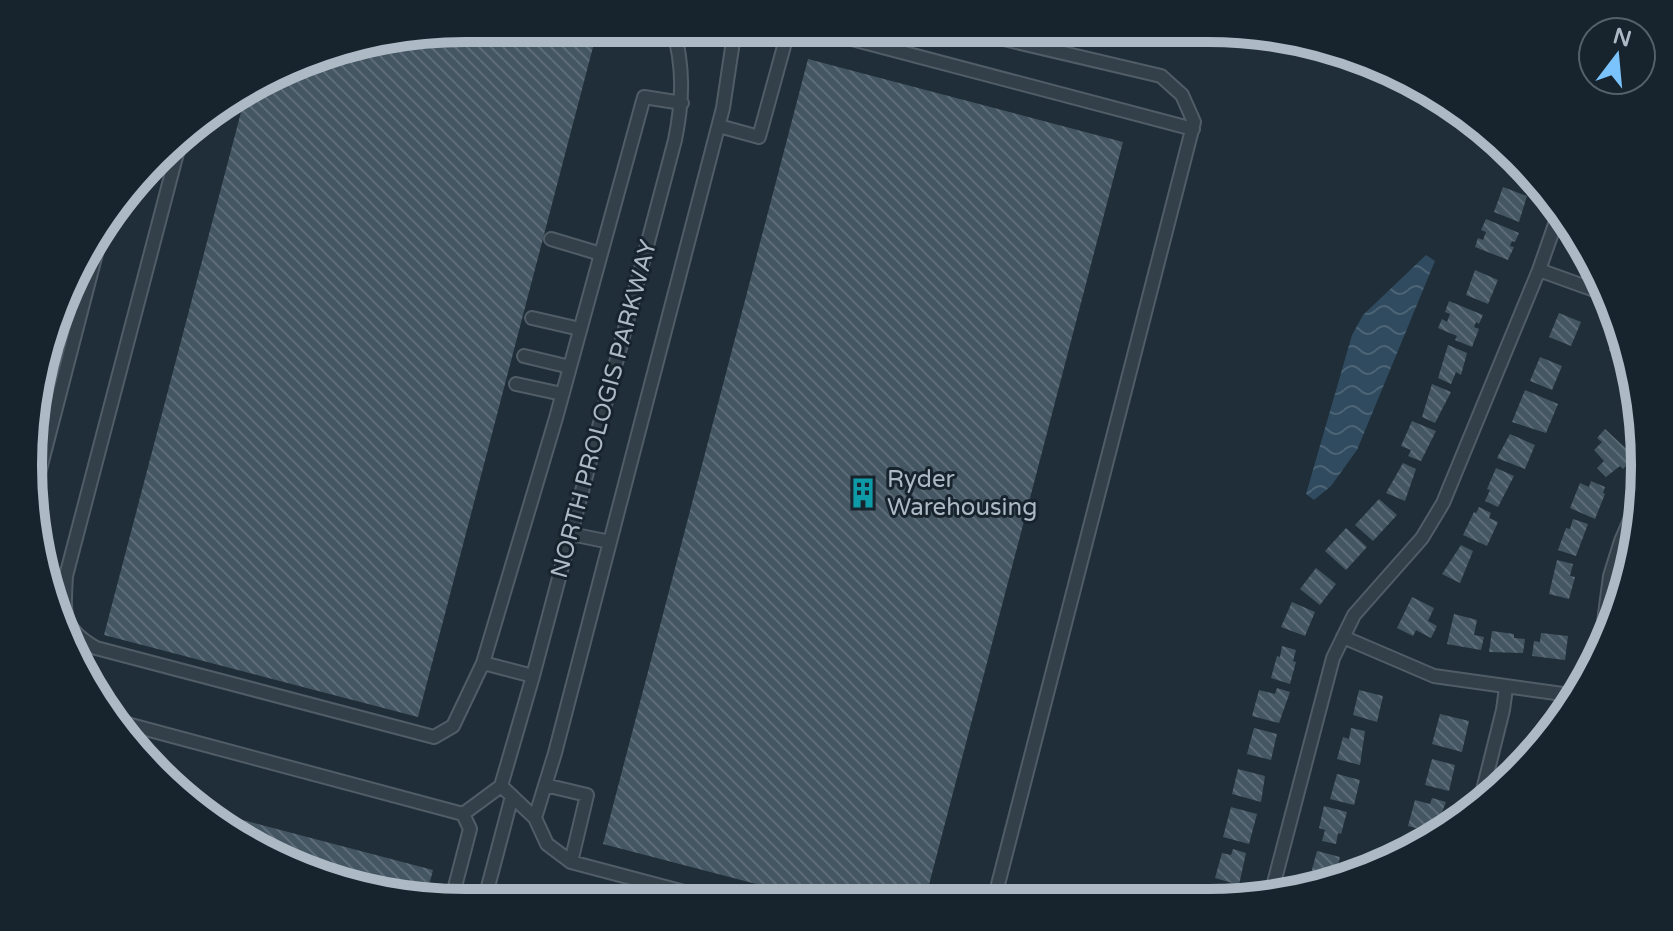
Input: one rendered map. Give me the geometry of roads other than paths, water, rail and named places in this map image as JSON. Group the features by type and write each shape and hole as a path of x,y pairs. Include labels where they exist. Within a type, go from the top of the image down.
{"street":[{"name":"NORTH PROLOGIS PARKWAY","path":"501,786 675,140 682,103 681,57 677,42"},
{"path":"535,818 719,126 733,42"},
{"path":"719,126 759,137 785,42"},
{"path":"863,42 1193,129"},
{"path":"997,889 1194,122 1182,95 1161,76 1016,42"},
{"path":"79,638 96,648 434,737 453,726 483,663 570,367 644,97 682,103"},
{"path":"65,604 66,576 176,156"},
{"path":"1274,883 1333,658 1354,615 1422,538 1443,503 1555,224"},
{"path":"551,239 601,254"},
{"path":"42,461 93,265"},
{"path":"1539,270 1592,289"},
{"path":"532,318 580,329"},
{"path":"524,356 570,367"},
{"path":"516,384 562,394"},
{"path":"571,534 610,542"},
{"path":"1605,612 1610,576 1625,535"},
{"path":"1343,637 1434,676 1564,695"},
{"path":"483,663 533,676"},
{"path":"1484,786 1506,688"},
{"path":"132,725 463,814 470,829 454,889"},
{"path":"545,785 587,795 571,862"},
{"path":"463,814 501,786 535,818 547,844 571,862 673,889"},
{"path":"487,889 512,796"}],"water":[{"path":"1426,255 1435,261 1357,450 1331,486 1314,500 1306,494 1352,335 1363,315"}],"place":[{"name":"Ryder Warehousing","path":"863,493"}]}
